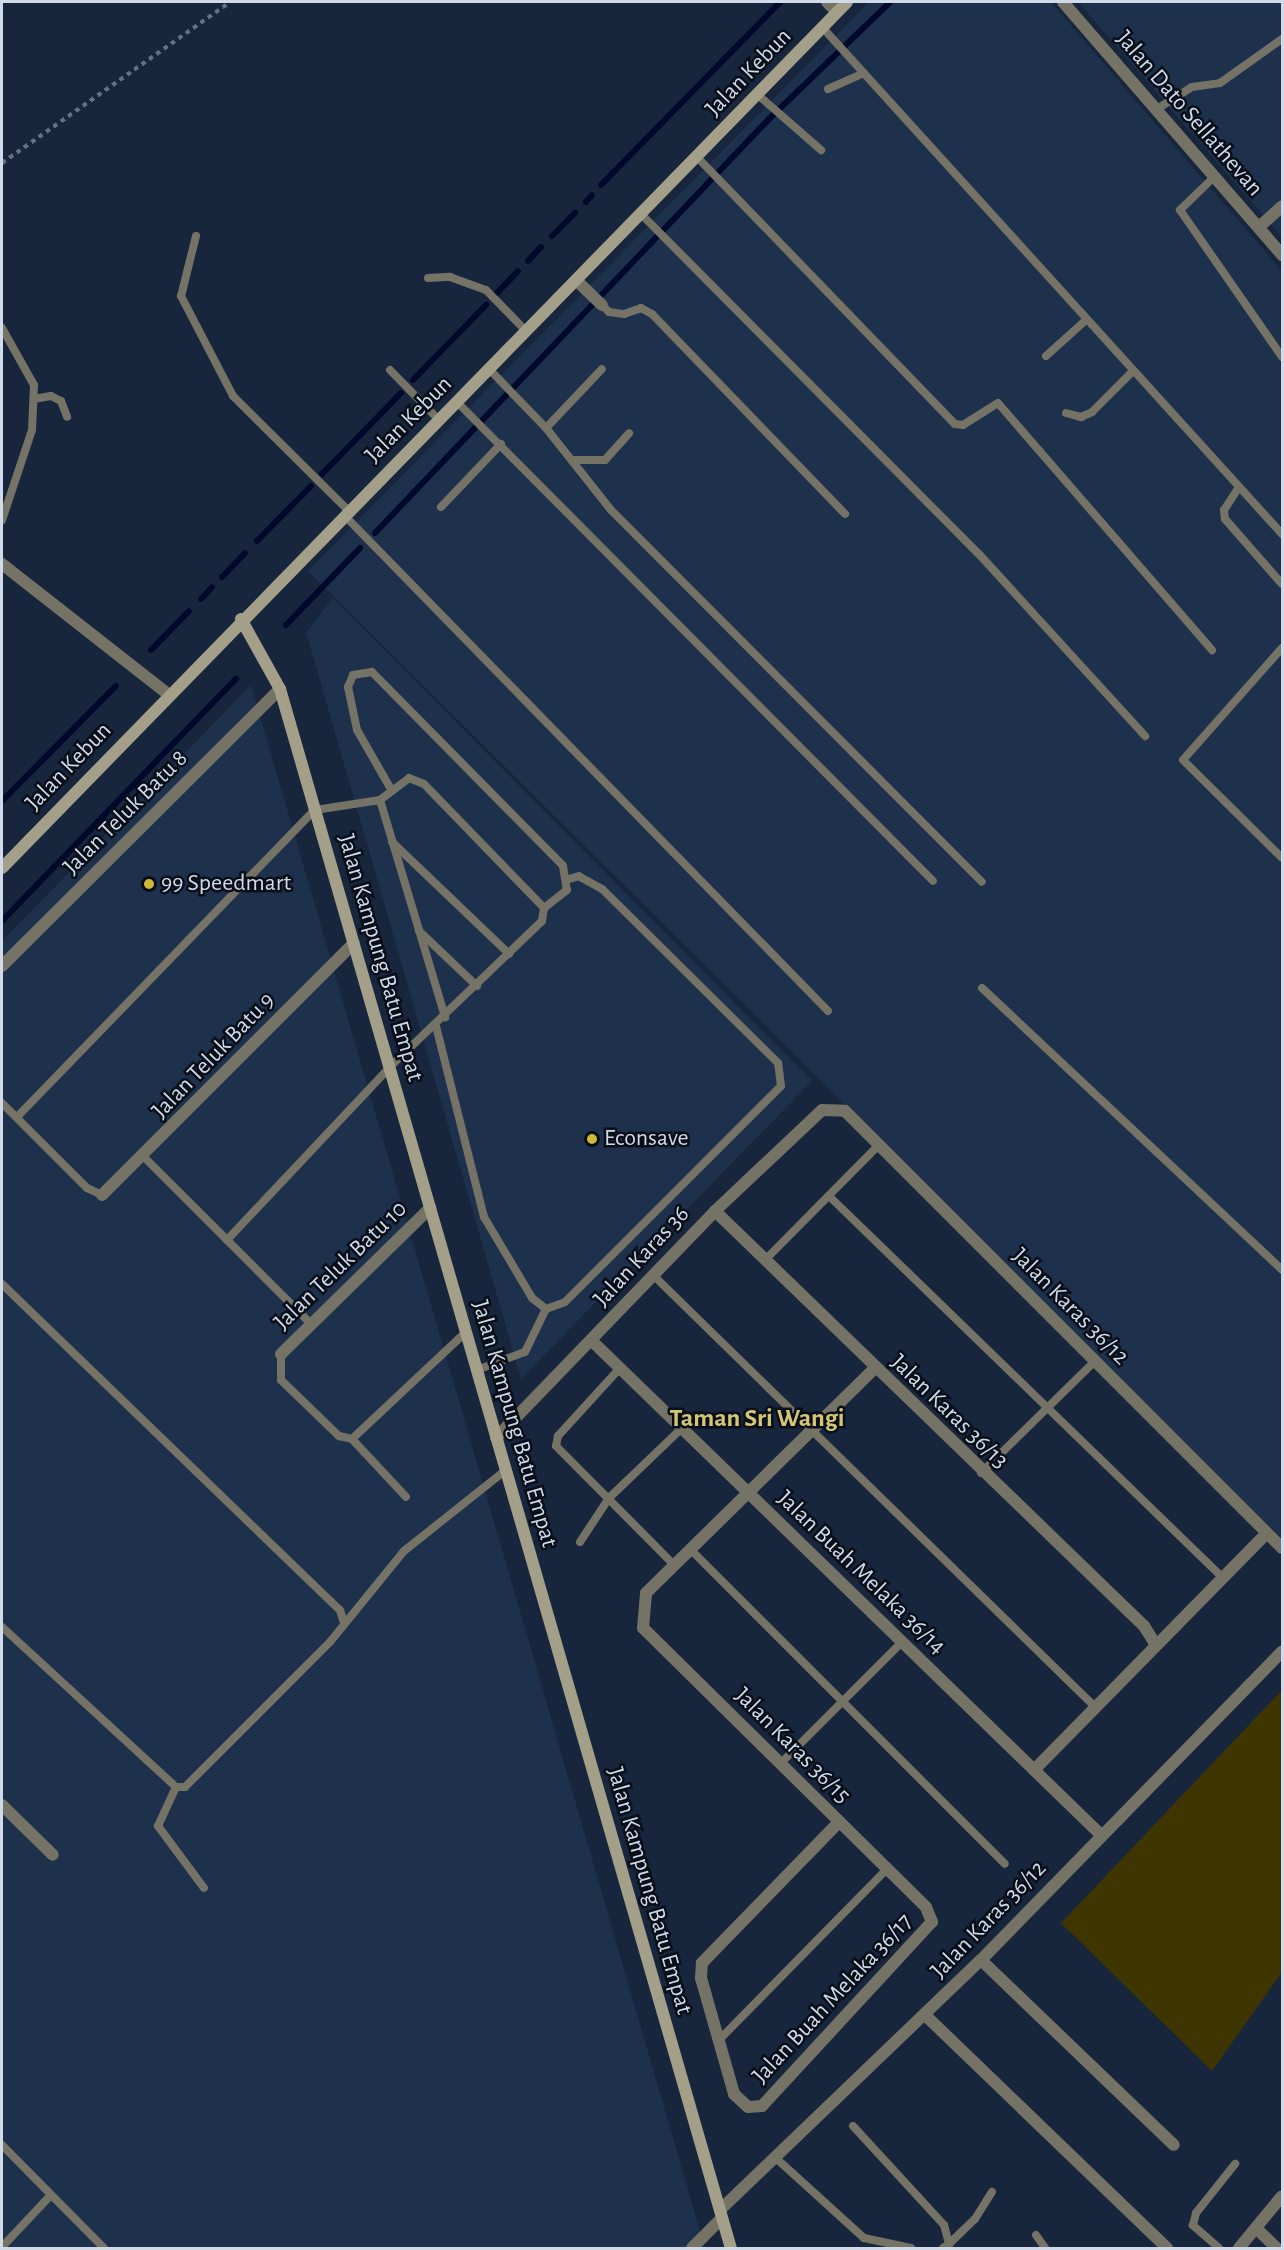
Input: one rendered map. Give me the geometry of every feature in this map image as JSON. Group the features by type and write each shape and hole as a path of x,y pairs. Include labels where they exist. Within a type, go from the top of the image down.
{"main road":[{"name":"Jalan Kebun","path":"2,868 241,619 457,402 847,2"},
{"name":"Jalan Kampung Batu Empat","path":"241,619 280,689 731,2248"}],"street":[{"path":"827,2 837,12"},
{"name":"Jalan Dato Sellathevan","path":"1063,2 1282,255"},
{"path":"1259,227 1282,207"},
{"path":"576,280 599,302"},
{"path":"2,564 169,695"},
{"name":"Jalan Teluk Batu 8","path":"2,966 280,689"},
{"name":"Jalan Teluk Batu 9","path":"102,1195 144,1157 354,943"},
{"name":"Jalan Karas 36/12","path":"822,1110 845,1111 1282,1548"},
{"name":"Jalan Karas 36","path":"496,1438 715,1211 822,1110"},
{"name":"Jalan Teluk Batu 10","path":"281,1354 310,1323 430,1208"},
{"name":"Jalan Karas 36/13","path":"715,1211 981,1473 1144,1626 1154,1642"},
{"name":"Jalan Buah Melaka 36/14","path":"592,1341 1101,1835"},
{"path":"674,1565 874,1368"},
{"path":"1034,1770 1154,1642 1223,1578 1267,1533"},
{"name":"Jalan Karas 36/15","path":"674,1565 646,1593 643,1628 926,1907 932,1922"},
{"name":"Jalan Karas 36/12","path":"692,2248 721,2214 981,1960 1282,1652"},
{"path":"2,1805 52,1855"},
{"path":"719,2040 701,1978 702,1963 838,1822"},
{"name":"Jalan Buah Melaka 36/17","path":"719,2040 734,2094 748,2107 762,2106 932,1922"},
{"path":"981,1960 1174,2145"},
{"path":"925,2015 1116,2205 1167,2248"},
{"path":"1239,2248 1282,2196"},
{"path":"1257,2229 1277,2248"}],"lane":[{"path":"822,27 1132,372 1282,534"},
{"path":"1158,109 1192,87 1220,83 1282,39"},
{"path":"828,89 864,73"},
{"path":"758,95 781,119 821,150"},
{"path":"697,157 955,424 963,425 998,403 1212,650"},
{"path":"1215,176 1180,210 1282,357"},
{"path":"641,214 978,553 1144,736"},
{"path":"196,236 181,296 232,396 828,1011"},
{"path":"428,278 450,277 486,290 526,331"},
{"path":"599,302 609,312 640,308 652,314 845,514"},
{"path":"1046,356 1086,320"},
{"path":"2,328 26,361 34,399 32,430 2,520"},
{"path":"489,369 546,428 611,510 982,882"},
{"path":"546,428 602,369"},
{"path":"390,370 439,420"},
{"path":"1066,413 1081,417 1092,412 1132,372"},
{"path":"34,399 51,396 61,401 67,417"},
{"path":"457,402 933,881"},
{"path":"572,460 605,460 630,433"},
{"path":"441,507 501,444"},
{"path":"1239,487 1224,510 1225,519 1282,584"},
{"path":"1282,648 1183,760 1282,858"},
{"path":"227,1240 390,1068 542,921 544,908 567,890 568,879 563,866 372,672 353,675 348,687 357,730 392,791"},
{"path":"17,1117 315,810 380,801 410,778 424,784 544,908"},
{"path":"380,801 445,1017"},
{"path":"392,842 509,954"},
{"path":"477,1370 525,1353 541,1329 546,1309 582,1288 781,1086 778,1063 602,889 579,876 568,879"},
{"path":"419,930 477,986"},
{"path":"982,988 1282,1270"},
{"path":"436,1026 484,1217 532,1298 546,1309"},
{"path":"2,1103 87,1188 102,1195"},
{"path":"765,1260 879,1145"},
{"path":"144,1157 310,1323"},
{"path":"829,1196 1047,1412 1223,1578"},
{"path":"654,1276 814,1428 1095,1707"},
{"path":"2,1284 340,1610 344,1623"},
{"path":"351,1439 466,1332"},
{"path":"281,1354 281,1380 339,1436 351,1439 406,1497"},
{"path":"981,1473 1047,1412 1095,1361"},
{"path":"620,1368 558,1436 561,1454 609,1498 674,1565"},
{"path":"580,1542 609,1498 682,1428"},
{"path":"204,1888 159,1826 176,1787 194,1779 344,1623 404,1551 506,1470"},
{"path":"690,1549 844,1700 1005,1864"},
{"path":"2,1628 176,1787"},
{"path":"780,1764 902,1642"},
{"path":"719,2040 887,1869"},
{"path":"853,2126 944,2225 946,2246"},
{"path":"2,2145 104,2248"},
{"path":"778,2160 864,2238 911,2248"},
{"path":"1219,2248 1193,2225 1196,2213 1235,2164"},
{"path":"946,2246 975,2219 992,2192"},
{"path":"2,2247 50,2196"},
{"path":"1036,2235 1045,2248"}],"path":[{"path":"2,163 230,2"}],"shaded area":[{"path":"869,2 1051,2 1282,271 1282,1539 308,571"},
{"path":"1078,2 1282,2 1282,237"},
{"path":"333,598 812,1081 521,1379 306,632"},
{"path":"251,685 705,2248 2,2248 2,941"},
{"path":"1282,1690 1282,1972 1212,2071 1061,1923"}],"waterway":[{"path":"601,185 780,2"},
{"path":"375,533 769,119 890,2"},
{"path":"586,202 592,195"},
{"path":"552,236 575,213"},
{"path":"528,261 541,247"},
{"path":"497,293 518,271"},
{"path":"413,380 486,305"},
{"path":"322,474 401,393"},
{"path":"257,541 311,486"},
{"path":"286,625 360,548"},
{"path":"222,577 245,553"},
{"path":"201,599 212,587"},
{"path":"151,650 189,611"},
{"path":"2,921 236,679"},
{"path":"2,801 116,686"}],"place":[{"name":"99 Speedmart","path":"149,884"},
{"name":"Econsave","path":"592,1139"}],"district":[{"name":"Taman Sri Wangi","path":"757,1419"}]}
